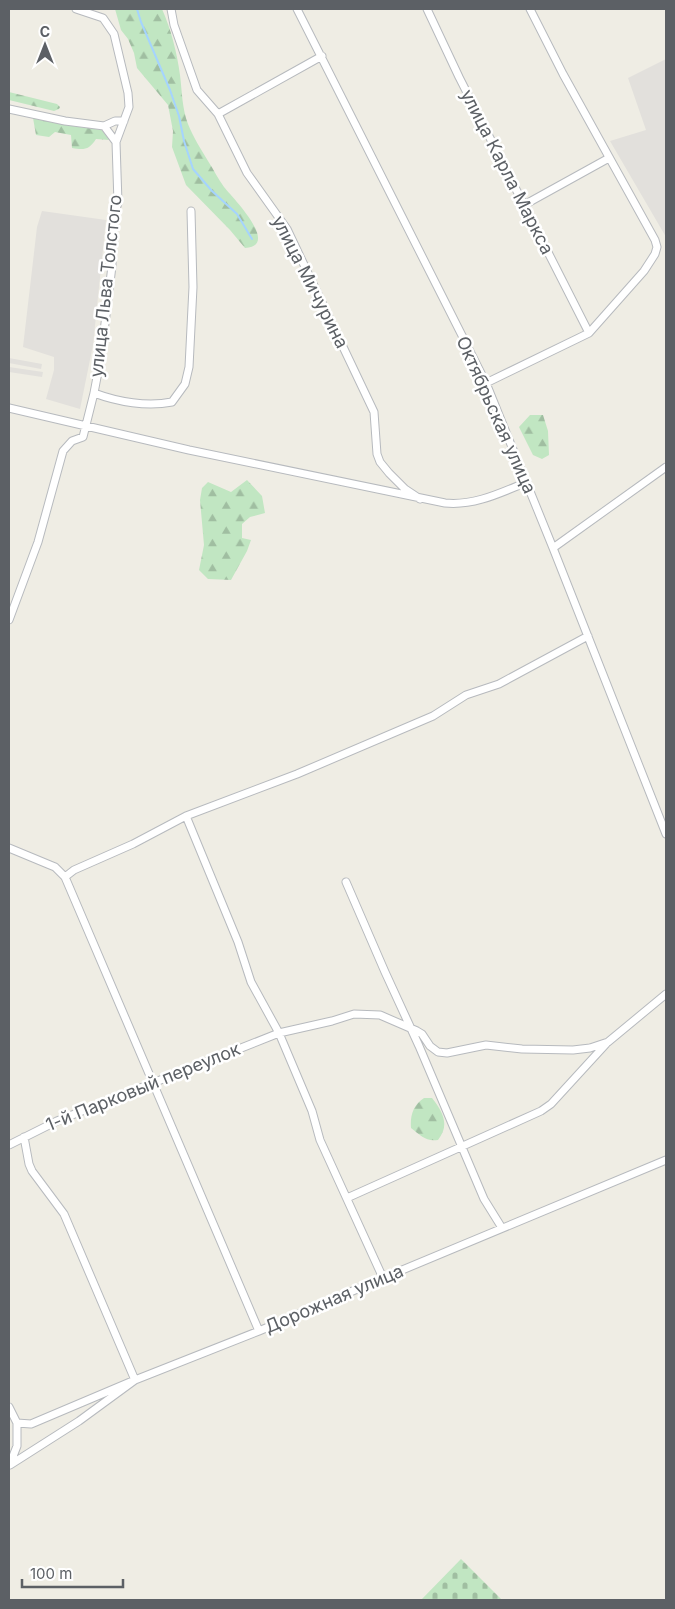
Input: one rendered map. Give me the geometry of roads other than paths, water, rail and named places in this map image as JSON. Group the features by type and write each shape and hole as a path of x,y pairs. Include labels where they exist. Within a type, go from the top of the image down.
{"street":[{"path":"76,9 103,18 114,34 128,93 129,107 116,142"},
{"name":"улица Мичурина","path":"171,9 174,25 198,90 218,114 247,173 287,229 374,412 377,454 380,462 405,489 420,499"},
{"name":"Октябрьская улица","path":"298,9 486,384 527,482 666,834"},
{"name":"улица Карла Маркса","path":"427,9 459,77 589,333"},
{"path":"486,384 589,333 644,271 655,254 657,247 655,240 563,74 530,9"},
{"path":"218,114 322,56"},
{"path":"9,109 65,121 104,126 114,121 124,121"},
{"path":"104,126 116,142"},
{"name":"улица Льва Толстого","path":"87,425 101,356 112,266 112,220 118,203 116,142"},
{"path":"524,205 609,158"},
{"path":"94,393 112,400 158,405 172,402 184,384 189,367 193,287 191,211"},
{"path":"9,408 189,450 445,504 480,500 527,482"},
{"path":"9,620 38,542 63,451 72,441 83,437 87,425"},
{"path":"553,548 666,467"},
{"path":"65,877 74,870 133,844 186,816 297,774 433,716 466,695 499,684 588,636"},
{"path":"186,816 238,942 251,982 279,1033 312,1111 320,1140 383,1278"},
{"path":"9,848 55,867 65,877 259,1331"},
{"path":"346,882 484,1199 502,1228"},
{"path":"347,1198 540,1111 551,1104 608,1042 666,994"},
{"name":"1-й Парковый переулок","path":"9,1145 57,1121 279,1033 354,1014 380,1015 411,1028"},
{"path":"411,1028 422,1034 430,1046 438,1052 446,1053 486,1045 522,1049 573,1050 590,1048 608,1042"},
{"path":"9,1465 79,1421 135,1380 64,1214 32,1171 24,1137"},
{"name":"Дорожная улица","path":"17,1423 31,1424 259,1331 666,1160"},
{"path":"9,1407 17,1423 17,1446 9,1465"}],"waterway":[{"path":"137,9 170,90 193,169 212,191 237,214 252,239"}]}
